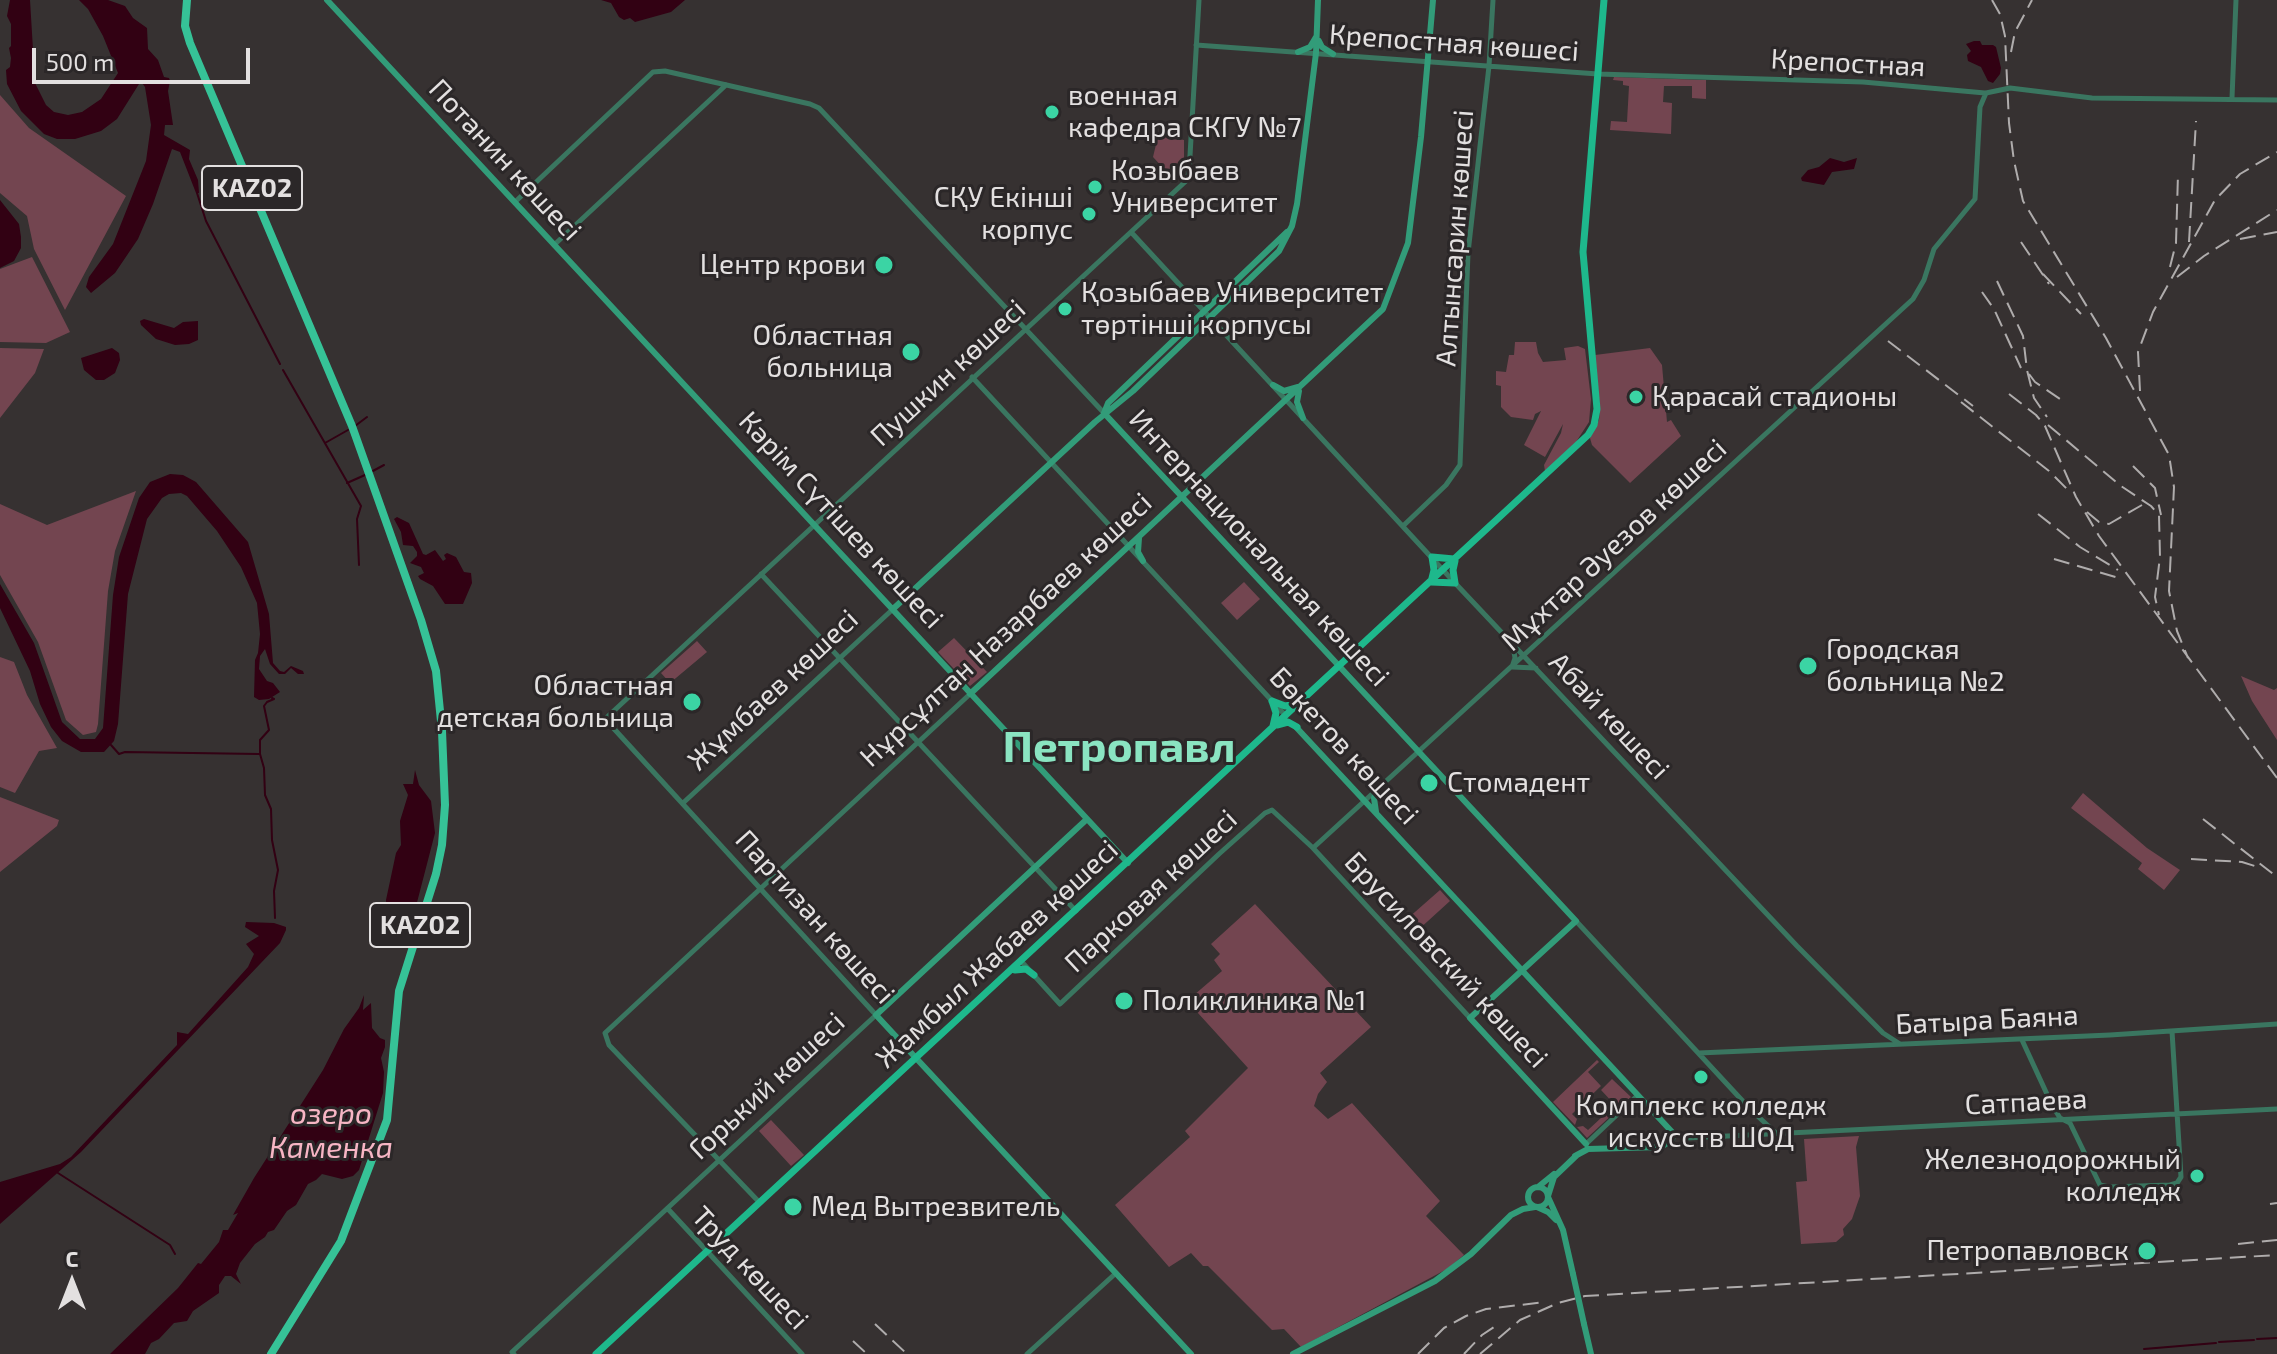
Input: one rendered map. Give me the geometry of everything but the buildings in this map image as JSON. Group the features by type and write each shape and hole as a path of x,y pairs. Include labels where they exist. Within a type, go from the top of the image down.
{"highway":[{"name":"KAZ02","path":"187,0 185,26 353,427 421,620 436,671 444,783 442,845 435,880 399,991 387,1120 341,1241 271,1354"}],"main road":[{"name":"Потанин көшесі","path":"327,0 651,349"},
{"name":"Жұмбаев көшесі","path":"893,609 1104,413 1117,406 1277,255 1292,226 1316,53 1318,0"},
{"name":"Нұрсұлтан Назарбаев көшесі","path":"970,694 1380,314 1406,253 1420,153 1433,0"},
{"path":"1459,557 1432,557 1434,570 1430,584 1455,583 1453,570 1459,557 1581,443 1595,419 1596,397 1583,252 1604,0"},
{"path":"1298,52 1311,46 1317,35"},
{"path":"1317,35 1322,47 1333,54"},
{"path":"1298,52 1310,58 1314,68"},
{"path":"1314,68 1321,58 1333,54"},
{"name":"Жұмбаев көшесі","path":"1104,413 1108,403 1292,226"},
{"name":"Кәрім Сүтішев көшесі","path":"651,349 1128,863"},
{"path":"1273,385 1286,391 1304,383"},
{"path":"1303,418 1297,398 1304,383"},
{"name":"Интернациональная көшесі","path":"1104,413 1576,921"},
{"path":"1142,534 1138,551 1143,561"},
{"name":"Жамбыл Жабаев көшесі","path":"596,1354 1459,557"},
{"path":"1272,701 1285,706 1299,703"},
{"path":"1272,701 1276,715 1272,728"},
{"path":"1297,727 1293,716 1299,703"},
{"name":"Бөкетов көшесі","path":"1286,716 1673,1133"},
{"path":"1272,728 1285,722 1297,727"},
{"path":"1377,814 1374,798 1378,789"},
{"name":"Горький көшесі","path":"876,1015 1087,819"},
{"path":"1470,1018 1576,921"},
{"path":"1034,949 1030,965 1034,975"},
{"path":"1009,972 1022,968 1034,975"},
{"name":"Партизан көшесі","path":"876,1015 1191,1354"},
{"name":"Брусиловский көшесі","path":"1470,1018 1590,1145"},
{"path":"904,1047 907,1063 904,1070"},
{"path":"1511,1215 1544,1204 1554,1177 1590,1145 1664,1146 1672,1140 1673,1133"},
{"path":"1293,1354 1446,1274 1511,1215 1531,1189 1538,1187 1590,1145"},
{"path":"1538,1187 1545,1189 1563,1230 1591,1354"},
{"path":"1528,1194 1529,1202 1550,1212 1563,1230"}],"street":[{"name":"Пушкин көшесі","path":"605,719 1188,177 1199,0"},
{"name":"Алтынсарин көшесі","path":"1403,526 1454,476 1460,461 1468,253 1489,66 1493,0"},
{"path":"2232,98 2236,0"},
{"name":"Крепостная көшесі","path":"1196,45 1598,74 1709,76"},
{"name":"Интернациональная көшесі","path":"515,202 644,77 653,72 665,71 714,81 819,108 1104,413"},
{"name":"Крепостная","path":"1709,76 1863,82 1986,93"},
{"path":"714,81 718,87 715,93"},
{"path":"554,245 715,93 723,86 732,85"},
{"path":"1986,93 2010,88 2092,98 2277,100"},
{"name":"Мұхтар Әуезов көшесі","path":"1313,848 1913,299 1924,280 1934,249 1975,199 1980,107 1986,93"},
{"name":"Абай көшесі","path":"1131,232 1455,583 1797,946 1883,1033 1900,1044"},
{"name":"Бөкетов көшесі","path":"972,377 1286,716"},
{"path":"761,574 1076,911"},
{"name":"Жұмбаев көшесі","path":"683,803 893,609"},
{"path":"1511,642 1524,648 1535,646"},
{"path":"1511,642 1515,654 1512,667 1537,668"},
{"name":"Нұрсұлтан Назарбаев көшесі","path":"720,1161 609,1045 604,1035 607,1028 970,694"},
{"path":"614,728 612,718 616,709"},
{"name":"Партизан көшесі","path":"605,719 876,1015"},
{"name":"Брусиловский көшесі","path":"1271,810 1277,812 1313,848 1470,1018"},
{"name":"Парковая көшесі","path":"1034,975 1060,1004 1219,854 1271,810"},
{"name":"Интернациональная көшесі","path":"1576,921 1707,1063 1777,1133"},
{"path":"1021,961 1034,975"},
{"name":"Горький көшесі","path":"513,1353 876,1015"},
{"name":"Батыра Баяна","path":"1699,1053 2277,1024"},
{"path":"2022,1039 2056,1113 2067,1120 2098,1183 2104,1187 2170,1185 2177,1183 2181,1177 2172,1031"},
{"path":"1879,1046 1886,1042 1883,1033"},
{"path":"2026,1046 2025,1040 2030,1038"},
{"path":"1707,1063 1706,1056 1710,1054"},
{"path":"1590,1145 1638,1095"},
{"path":"2039,1121 2052,1116 2052,1105"},
{"name":"Сатпаева","path":"1687,1138 2277,1109"},
{"path":"2052,1121 2057,1118 2056,1113"},
{"name":"Бөкетов көшесі","path":"1673,1133 1687,1138"},
{"path":"1664,1146 1687,1138"},
{"path":"720,1161 760,1203"},
{"name":"Труд көшесі","path":"668,1209 802,1354"},
{"path":"1027,1354 1116,1273"}],"shaded area":[{"path":"1614,77 1706,80 1706,99 1692,98 1692,86 1664,86 1663,102 1672,103 1671,134 1610,130 1611,121 1627,122 1629,86 1623,85 1623,81 1613,80"},
{"path":"0,95 29,128 126,196 65,310 34,249 27,216 0,193"},
{"path":"1158,136 1184,140 1184,174 1176,182 1153,157"},
{"path":"32,257 70,332 46,343 0,342 0,269"},
{"path":"1515,342 1536,342 1543,362 1566,360 1564,348 1578,346 1585,349 1591,399 1589,422 1576,442 1545,471 1544,465 1563,424 1545,457 1524,445 1541,411 1535,414 1533,420 1511,417 1501,407 1501,386 1496,385 1496,371 1506,372 1509,355 1514,355"},
{"path":"0,348 44,349 35,373 0,418"},
{"path":"1650,348 1662,365 1667,422 1671,420 1681,436 1630,483 1592,445 1590,438 1599,420 1600,409 1595,355"},
{"path":"136,491 115,551 108,591 98,724 96,732 83,735 66,720 38,642 0,575 0,504 47,525"},
{"path":"1244,582 1260,599 1237,620 1221,603"},
{"path":"954,638 987,672 970,686 938,652"},
{"path":"697,641 707,652 670,683 661,673"},
{"path":"0,657 14,662 27,695 57,748 39,751 15,793 0,787"},
{"path":"2241,676 2274,690 2277,688 2277,740 2252,701"},
{"path":"2083,793 2147,848 2180,870 2164,890 2138,869 2142,863 2071,808"},
{"path":"0,797 59,820 57,826 0,872"},
{"path":"1440,890 1450,901 1417,931 1407,919"},
{"path":"1255,904 1371,1027 1320,1073 1327,1082 1314,1106 1328,1119 1352,1103 1440,1201 1426,1216 1464,1255 1447,1269 1301,1347 1284,1329 1272,1330 1191,1253 1169,1267 1115,1205 1190,1137 1185,1131 1248,1068 1187,1001 1222,971 1214,960 1220,954 1211,944"},
{"path":"1597,1060 1599,1062 1588,1072 1601,1086 1572,1114 1577,1119 1575,1125 1553,1102"},
{"path":"1612,1079 1631,1097 1587,1138 1577,1127 1583,1126 1588,1130 1615,1105 1601,1090"},
{"path":"771,1120 804,1155 791,1166 759,1131"},
{"path":"1859,1136 1856,1147 1860,1196 1852,1219 1843,1229 1844,1235 1836,1242 1801,1244 1796,1182 1807,1181 1804,1139"}],"water":[{"path":"10,0 30,0 35,83 46,105 54,112 68,115 82,112 101,99 118,73 103,36 88,9 79,0 108,0 125,6 133,18 147,28 148,49 158,60 164,77 170,81 168,91 173,125 165,125 164,135 190,150 189,159 198,180 199,193 196,193 180,152 172,149 138,239 115,273 91,293 86,287 89,277 113,244 146,161 151,125 145,87 139,84 117,119 101,131 75,139 57,139 44,134 21,111 7,84 6,70 10,67 11,58 11,24 7,16"},
{"path":"601,0 685,0 671,12 635,22 619,17 611,3"},
{"path":"1974,41 1996,47 2001,68 1993,83 1988,81 1981,67 1968,61 1967,55 1971,51 1966,44"},
{"path":"1830,158 1844,162 1857,158 1854,169 1832,172 1824,185 1802,181 1808,170 1819,167"},
{"path":"0,200 19,224 21,248 14,261 0,268"},
{"path":"144,319 174,328 183,322 198,321 198,340 175,345 156,339 141,325 140,321"},
{"path":"112,348 119,353 120,360 115,373 104,380 96,380 84,370 81,358"},
{"path":"170,474 183,475 196,482 248,542 269,614 273,663 280,671 284,672 291,666 304,674 298,674 291,668 285,674 279,674 270,664 265,649 260,656 259,669 280,692 269,699 254,697 255,660 260,634 257,603 241,567 217,531 187,496 169,494 162,498 147,519 128,594 114,741 104,752 81,752 62,741 51,727 30,671 0,608 0,584 34,643 62,722 80,739 95,739 103,728 113,595 119,557 139,498 150,482"},
{"path":"397,517 409,523 423,554 435,550 443,561 447,553 456,557 464,572 471,573 472,583 463,604 445,604 433,586 420,579 418,576 424,573 421,567 410,563 417,552 413,546 403,545 394,519"},
{"path":"415,770 419,785 431,801 435,833 414,914 404,937 394,939 388,934 386,900 396,853 401,845 400,821 408,795 403,784 413,784"},
{"path":"246,922 274,923 286,927 286,930 280,943 81,1152 0,1224 0,1182 60,1164 71,1157 177,1045 177,1032 188,1034 248,967 254,954 246,944 259,936 245,927"},
{"name":"озеро Каменка","path":"364,995 363,1010 371,1003 372,1028 385,1040 385,1047 381,1058 383,1093 359,1170 353,1176 342,1179 322,1174 308,1184 296,1205 287,1211 274,1230 255,1244 240,1263 236,1274 241,1284 231,1276 225,1276 219,1285 219,1293 193,1311 187,1321 174,1323 151,1343 145,1354 110,1354 178,1288 198,1263 201,1264 219,1242 223,1230 228,1230 254,1178 323,1070"}],"waterway":[{"path":"197,193 206,221 280,364"},
{"path":"283,370 361,506 357,519 359,565"},
{"path":"355,426 367,417"},
{"path":"325,443 348,430"},
{"path":"371,472 384,465"},
{"path":"347,483 365,475"},
{"path":"272,698 264,706 269,730 260,740 260,754 265,795 271,809 272,840 278,870 274,891 275,918"},
{"path":"111,745 119,754 259,754"},
{"path":"58,1173 170,1245 175,1254"},
{"path":"2257,1339 2277,1338"},
{"path":"2219,1342 2254,1340"},
{"path":"2144,1349 2216,1343"}],"railway":[{"path":"1992,0 2000,14 2005,36 2009,123 2023,201 2106,338 2169,455 2174,487 2169,591 2177,631 2188,658"},
{"path":"2011,52 2015,32 2032,0"},
{"path":"2189,242 2196,121"},
{"path":"2140,391 2138,352 2153,312 2215,200 2240,174 2277,152"},
{"path":"2170,267 2176,243 2178,174"},
{"path":"2177,277 2204,256 2277,210"},
{"path":"2240,239 2277,232"},
{"path":"2021,242 2049,284"},
{"path":"2043,274 2081,314"},
{"path":"1997,281 2023,336 2034,398 2047,417"},
{"path":"1982,292 1994,309 2021,368"},
{"path":"1888,341 1973,406"},
{"path":"2029,374 2035,382 2063,401"},
{"path":"2009,394 2045,426 2076,497 2099,536 2277,778"},
{"path":"1961,402 2049,471 2067,489"},
{"path":"2048,425 2159,515 2160,557 2155,597 2159,615"},
{"path":"2133,466 2155,488 2161,515"},
{"path":"2087,512 2099,522 2109,524 2142,505"},
{"path":"2038,514 2080,547 2118,570"},
{"path":"2054,559 2119,578"},
{"path":"2203,819 2277,877"},
{"path":"2191,859 2242,862 2258,867"},
{"path":"2270,1204 2277,1203"},
{"path":"2238,1244 2277,1240"},
{"path":"1480,1354 1520,1320 1558,1303 1585,1296 2277,1255"},
{"path":"1418,1354 1444,1328 1466,1316 1486,1309 1545,1302"},
{"path":"1464,1354 1482,1335 1500,1323"},
{"path":"875,1324 907,1354"},
{"path":"853,1341 867,1354"}],"place":[{"name":"военная кафедра СКГУ №7","path":"1052,112"},
{"name":"Козыбаев Университет","path":"1095,187"},
{"name":"СҚУ Екінші корпус","path":"1089,214"},
{"name":"Центр крови","path":"884,265"},
{"name":"Қозыбаев Университет төртінші корпусы","path":"1065,309"},
{"name":"Областная больница","path":"911,352"},
{"name":"Қарасай стадионы","path":"1636,397"},
{"name":"Городская больница №2","path":"1808,666"},
{"name":"Областная детская больница","path":"692,702"},
{"name":"Стомадент","path":"1429,783"},
{"name":"Поликлиника №1","path":"1124,1001"},
{"name":"Комплекс колледж искусств ШОД","path":"1701,1077"},
{"name":"Железнодорожный колледж","path":"2197,1176"},
{"name":"Мед Вытрезвитель","path":"793,1207"},
{"name":"Петропавловск","path":"2147,1251"}],"district":[{"name":"Петропавл","path":"1119,747"}]}
